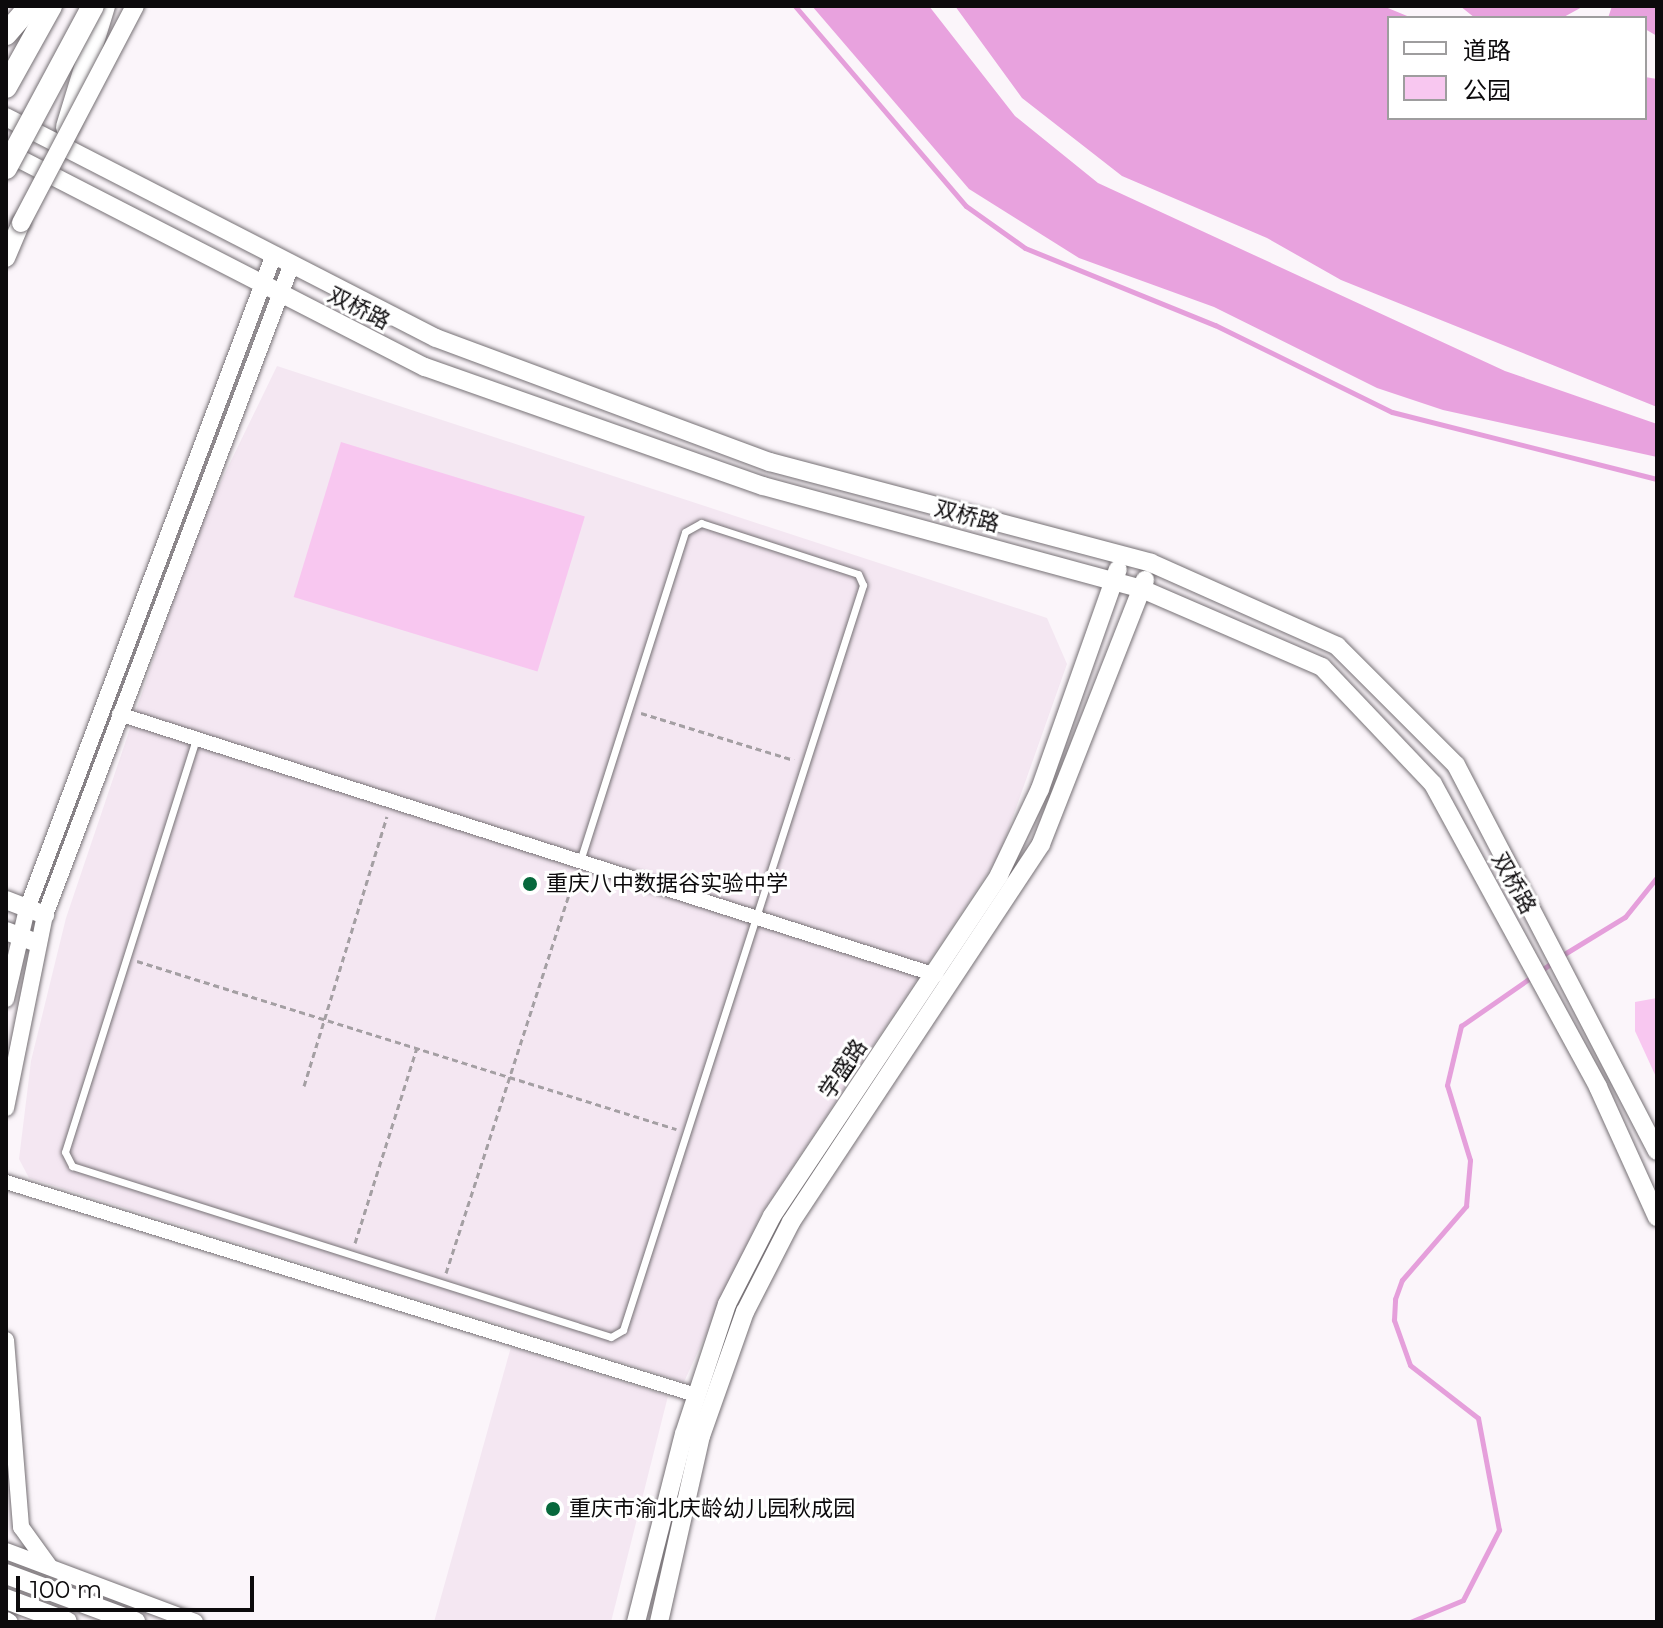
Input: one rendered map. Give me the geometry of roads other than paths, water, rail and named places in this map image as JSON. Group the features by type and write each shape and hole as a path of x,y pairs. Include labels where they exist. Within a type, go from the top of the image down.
{"highway":[{"path":"6,34 30,6"},
{"path":"6,87 51,6"},
{"path":"6,168 93,6"},
{"path":"61,144 104,6"}],"main road":[{"path":"6,258 61,144 135,6"},
{"name":"双桥路","path":"6,117 273,257 436,338 770,462 1151,563 1337,646 1456,765 1621,1075 1657,1151"},
{"name":"双桥路","path":"6,152 425,367 763,486 1142,589 1322,667 1433,784 1598,1087 1657,1217"},
{"name":"学盛路","path":"636,1622 696,1395 727,1304 772,1216 936,975 1020,835 1124,555"},
{"name":"学盛路","path":"659,1622 701,1436 751,1300 791,1222 1041,844 1151,563"},
{"path":"6,900 36,912"},
{"path":"6,1574 135,1622"},
{"path":"6,1599 67,1622"}],"street":[{"path":"36,912 273,257"},
{"path":"6,999 21,937 36,912 119,714 291,266"},
{"path":"119,714 936,975"},
{"path":"6,1108 21,937"},
{"path":"6,1182 696,1395"},
{"path":"6,1340 21,1527 50,1567"},
{"path":"6,1551 195,1622"}],"lane":[{"path":"196,739 65,1152 72,1166 611,1337 623,1330 863,585 858,574 701,523 685,532 580,862"}],"waterway":[{"path":"795,6 966,206 1025,248 1215,325 1392,412 1657,479"},
{"path":"1561,956 1625,917 1657,877"},
{"path":"1410,1622 1463,1600 1499,1530 1478,1418 1410,1365 1394,1320 1395,1299 1402,1280 1466,1206 1470,1160 1447,1085 1461,1026 1553,962"}],"place":[{"name":"重庆八中数据谷实验中学","path":"530,884"},
{"name":"重庆市渝北庆龄幼儿园秋成园","path":"553,1509"}]}
